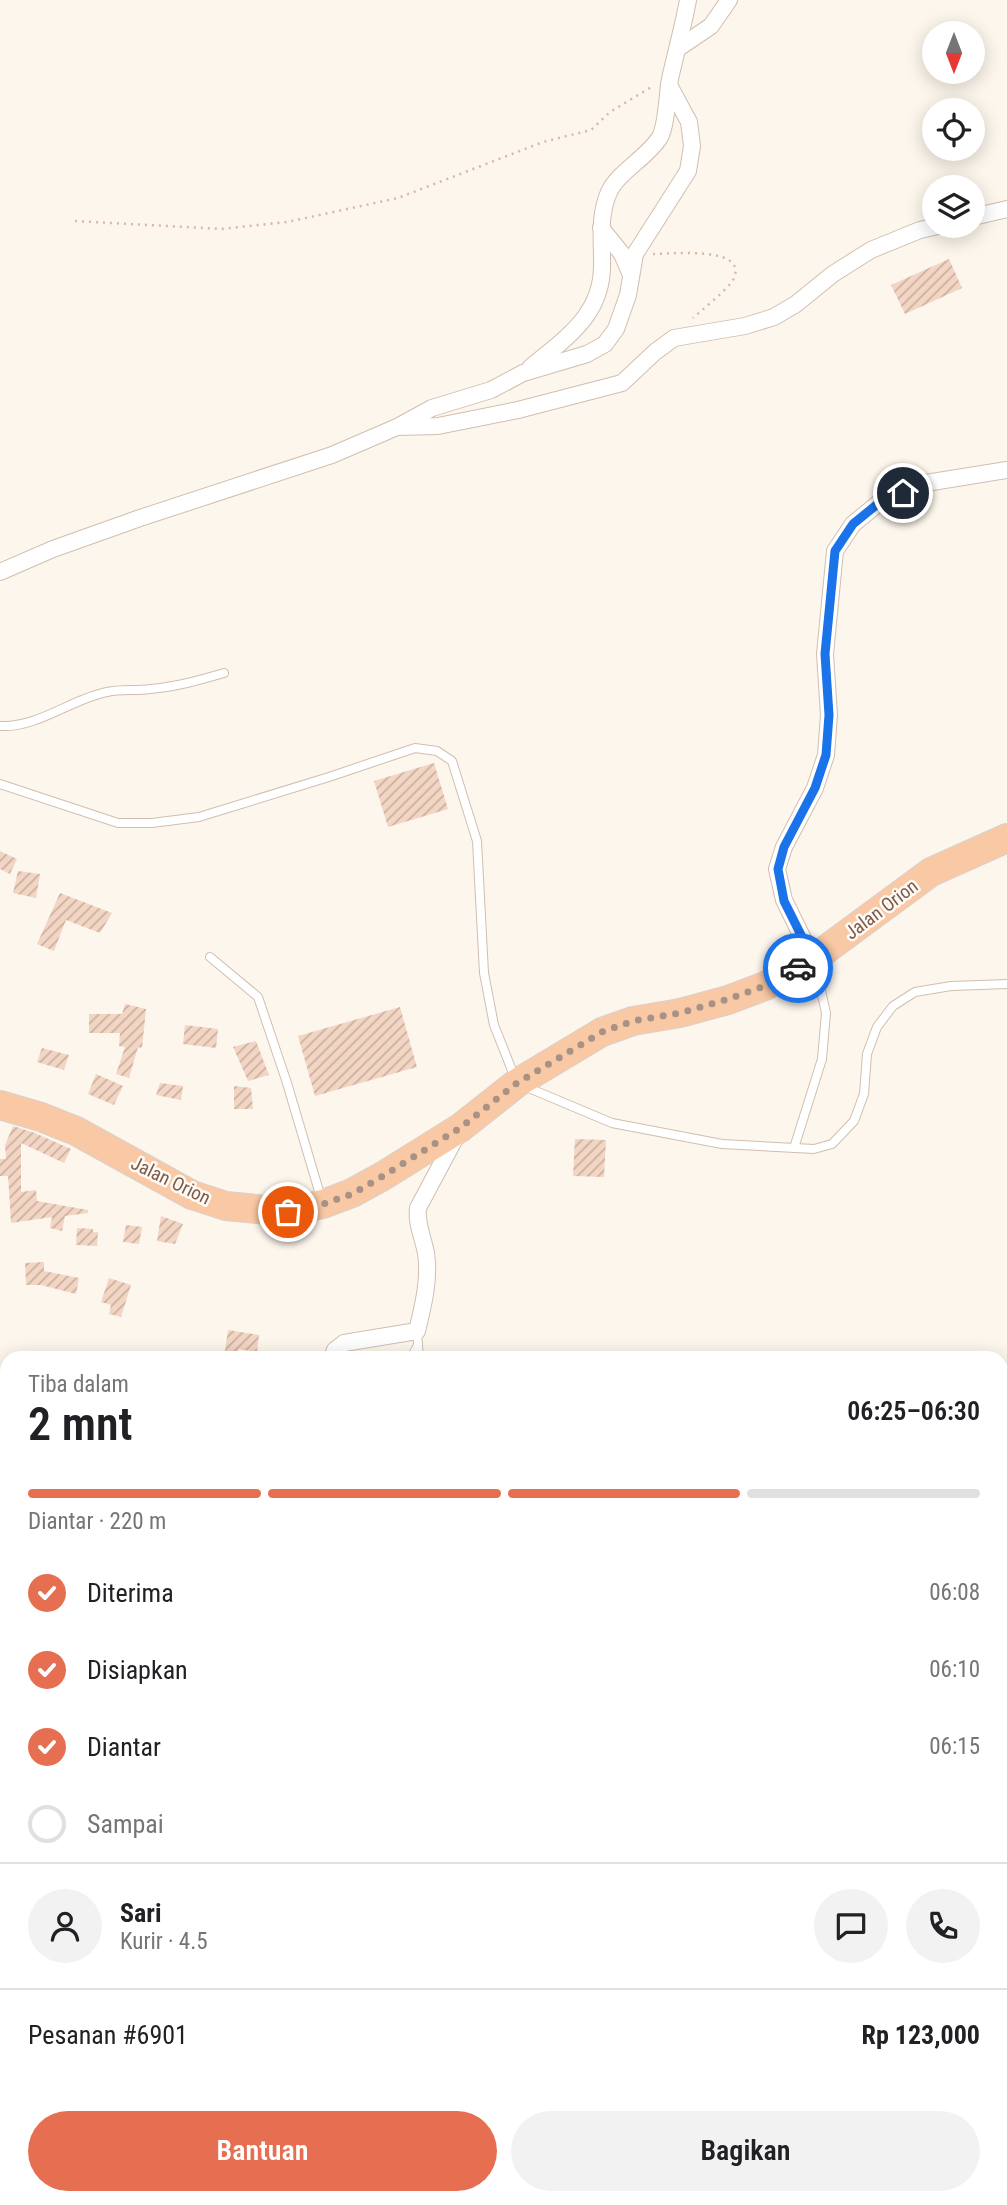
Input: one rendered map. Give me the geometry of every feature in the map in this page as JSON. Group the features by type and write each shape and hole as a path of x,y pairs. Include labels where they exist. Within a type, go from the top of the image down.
{"highway":[{"name":"Jalan Orion","path":"0,1105 41,1116 76,1131 192,1195 226,1206 288,1212 323,1204 352,1194 383,1176 460,1128 517,1083 602,1032 633,1021 680,1013 765,986 813,959 931,872 1007,838"}],"street":[{"path":"0,572 53,549 140,518 332,455 397,427 432,408 491,390 523,373 569,337 587,317 598,290 603,271 602,210 611,188 661,134 688,0"},
{"path":"680,47 711,26 729,0"},
{"path":"523,373 587,354 605,344 616,329 628,295 635,254 688,172 692,146 689,122 670,80"},
{"path":"985,214 1007,209"},
{"path":"601,228 622,254 631,275"},
{"path":"397,427 438,426 518,410 622,383 674,338 745,326 774,317 871,250 922,230"},
{"path":"813,959 784,901 778,869 784,847 815,788 826,755 829,715 825,654 835,551 853,524 880,502 926,483 1007,470"},
{"path":"335,1351 344,1343 417,1338 425,1301 426,1276 426,1254 417,1219 418,1209 460,1128"}],"lane":[{"path":"0,726 37,719 107,692 152,689 224,673"},
{"path":"0,784 118,823 152,823 199,817 415,748 436,751 452,761 477,841 484,973 495,1025 517,1083 612,1123 722,1144 814,1149 832,1144 854,1121 864,1094 867,1054 877,1027 893,1006 915,992 951,986 1007,984"},
{"path":"210,957 258,997 323,1204"},
{"path":"794,1148 822,1059 826,1013 813,959"},
{"path":"413,1351 417,1338"},
{"path":"417,1338 418,1351"}],"path":[{"path":"75,221 222,229 287,222 398,198 543,142 591,130 610,112 670,80"},
{"path":"635,254 698,253 725,257 732,262 733,279 674,338"}],"building":[{"path":"949,259 962,288 905,314 891,285"},
{"path":"434,763 448,809 388,827 374,781"},
{"path":"0,851 17,859 10,874 0,869"},
{"path":"18,871 40,874 36,898 13,893"},
{"path":"60,893 112,913 100,933 66,920 54,951 37,944"},
{"path":"125,1004 146,1009 142,1048 138,1047 129,1078 116,1074 125,1047 119,1046 120,1033 89,1033 89,1014 122,1014"},
{"path":"400,1007 417,1067 315,1096 298,1036"},
{"path":"185,1025 218,1029 216,1048 183,1044"},
{"path":"256,1041 269,1075 248,1081 233,1047"},
{"path":"42,1048 69,1055 64,1070 37,1062"},
{"path":"96,1074 123,1086 114,1105 88,1094"},
{"path":"160,1083 183,1086 181,1100 156,1095"},
{"path":"234,1086 251,1088 253,1109 234,1109"},
{"path":"13,1126 71,1149 64,1163 21,1143 21,1192 36,1190 37,1201 88,1210 88,1213 65,1216 62,1231 50,1228 52,1217 11,1223 8,1176 0,1176 0,1159 6,1159 5,1145"},
{"path":"575,1139 606,1140 604,1177 573,1176"},
{"path":"161,1216 183,1224 175,1244 157,1241"},
{"path":"126,1225 142,1227 139,1244 123,1242"},
{"path":"77,1228 98,1232 97,1246 76,1245"},
{"path":"44,1262 44,1271 79,1278 76,1294 41,1285 26,1285 25,1263"},
{"path":"109,1278 131,1285 121,1317 109,1314 111,1305 101,1302"},
{"path":"228,1330 259,1335 257,1351 225,1351"}],"way so far":[{"path":"288,1212 352,1194 460,1128 517,1083 602,1032 633,1021 680,1013 728,999 765,986 798,968"}],"route":[{"path":"798,968 813,959 784,901 778,869 784,847 815,788 826,755 829,715 825,654 835,551 853,524 880,502 903,493"}]}
